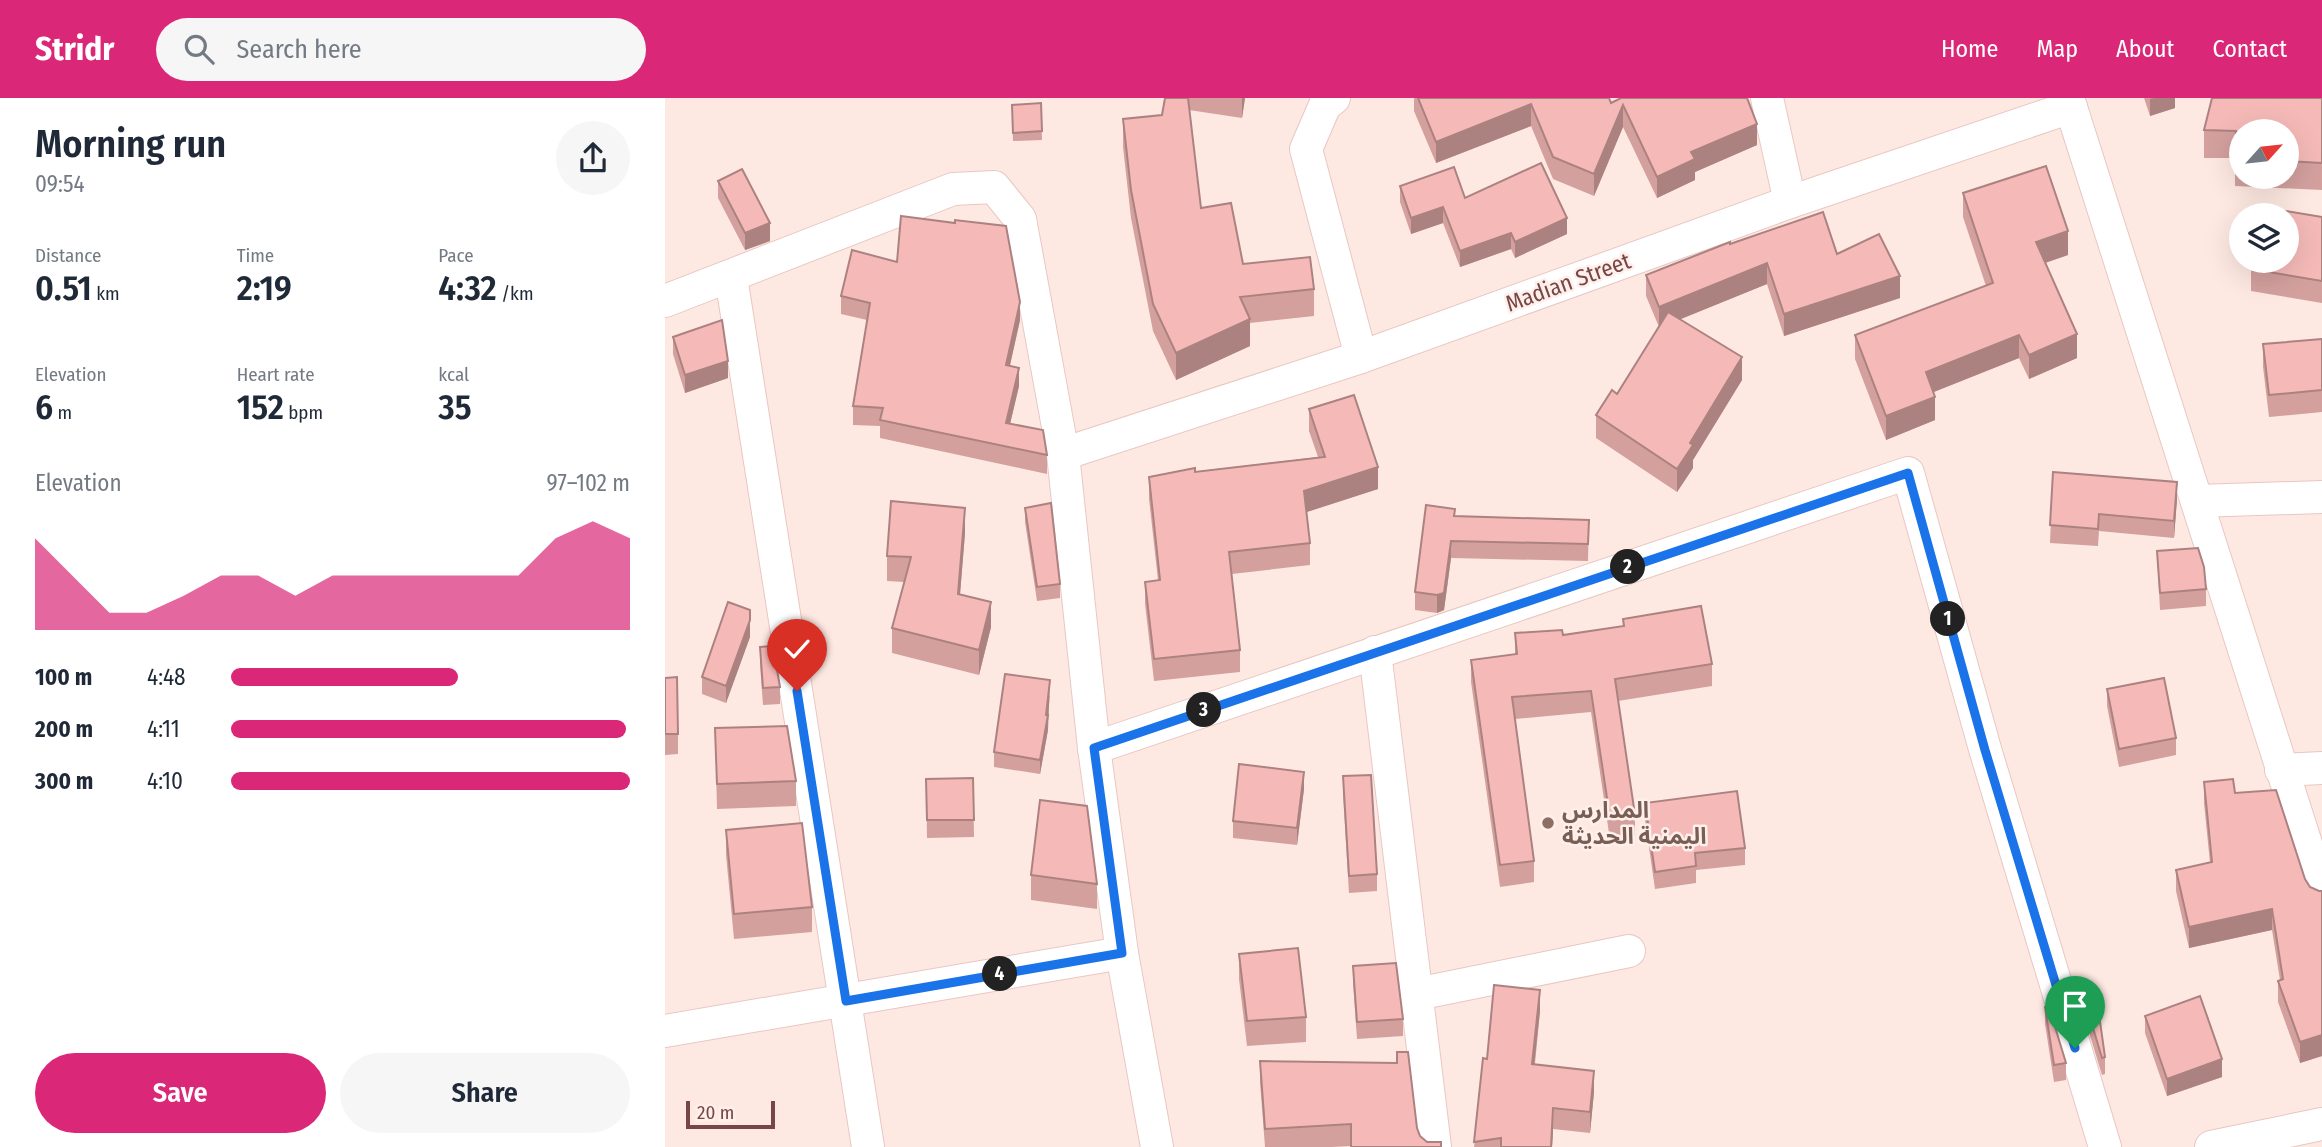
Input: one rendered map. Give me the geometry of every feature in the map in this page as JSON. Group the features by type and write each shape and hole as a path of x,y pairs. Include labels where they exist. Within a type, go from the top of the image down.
{"street":[{"path":"1334,98 1325,106 1306,149 1361,357"},
{"path":"1767,98 1790,202"},
{"path":"2070,103 2322,894"},
{"name":"Madian Street","path":"1063,454 1361,357 2070,103"},
{"path":"665,301 953,190 994,187 1020,219 1063,454 1094,748 1122,953 1157,1147"},
{"path":"731,277 868,1147"},
{"path":"1094,748 1908,473 1985,750 2105,1147"},
{"path":"2197,501 2322,497"},
{"path":"1374,652 1435,1147"},
{"path":"2281,770 2322,768"},
{"path":"1417,994 1629,951"},
{"path":"665,1031 1122,953"},
{"path":"2211,1147 2322,1124"}],"building":[{"path":"1165,98 1188,98 1201,208 1231,203 1243,264 1310,257 1314,289 1240,297 1250,319 1176,353 1153,304 1131,190 1123,119 1162,115"},
{"path":"1418,98 1609,98 1611,103 1621,98 1747,98 1757,124 1691,152 1695,159 1657,177 1623,105 1594,174 1553,157 1531,104 1436,142"},
{"path":"2212,98 2322,98 2322,163 2299,162 2299,119 2229,119 2229,131 2204,130"},
{"path":"1041,103 1042,131 1013,133 1012,105"},
{"path":"1541,163 1567,218 1515,242 1511,233 1460,251 1443,207 1411,218 1400,186 1454,167 1465,198"},
{"path":"2046,166 2068,231 2036,242 2077,334 2029,355 2019,335 1926,372 1935,397 1886,416 1855,335 1993,283 1963,193"},
{"path":"742,169 770,223 745,233 718,181"},
{"path":"1823,212 1837,254 1879,234 1900,276 1784,314 1767,263 1659,307 1646,275 1730,242"},
{"path":"2299,213 2322,217 2322,281 2275,273 2299,273"},
{"path":"901,216 1006,226 1020,302 1006,365 1019,368 1006,423 1043,430 1047,455 880,420 883,408 853,406 870,303 841,296 852,250 897,262"},
{"path":"1668,312 1742,357 1677,469 1596,415 1612,390 1617,394"},
{"path":"722,320 728,361 685,375 673,337"},
{"path":"2322,339 2322,390 2269,395 2263,344"},
{"path":"1354,395 1378,467 1304,491 1310,543 1229,552 1240,650 1154,659 1145,582 1160,580 1149,477 1195,468 1195,472 1325,457 1309,409"},
{"path":"2053,472 2177,482 2174,521 2099,514 2098,529 2050,525"},
{"path":"891,501 965,508 958,594 991,602 979,650 892,628 911,557 887,556"},
{"path":"1051,503 1060,584 1037,587 1025,508"},
{"path":"1426,505 1455,509 1454,516 1589,520 1588,544 1451,541 1444,593 1437,595 1415,592"},
{"path":"2198,548 2204,567 2206,589 2160,593 2157,551"},
{"path":"728,602 750,610 750,620 726,686 702,677"},
{"path":"1701,606 1712,664 1615,679 1635,815 1610,818 1591,691 1512,697 1534,861 1500,865 1471,660 1517,654 1515,633 1562,630 1563,635 1624,626 1623,619"},
{"path":"773,646 780,687 763,688 760,647"},
{"path":"1005,674 1050,680 1048,715 1040,760 994,752"},
{"path":"677,677 678,734 665,734 665,678"},
{"path":"2164,678 2176,738 2119,749 2107,689"},
{"path":"787,726 796,781 717,784 715,728"},
{"path":"1239,764 1304,772 1297,828 1233,821"},
{"path":"1371,775 1377,874 1349,876 1343,776"},
{"path":"973,778 974,820 927,820 926,779"},
{"path":"2233,779 2235,793 2276,790 2305,879 2310,887 2322,891 2322,1035 2300,1042 2278,981 2283,979 2272,909 2189,927 2176,870 2212,862 2204,782"},
{"path":"1737,791 1745,848 1695,853 1696,866 1655,872 1645,803"},
{"path":"1040,800 1087,806 1097,884 1031,875"},
{"path":"802,823 812,907 734,914 726,830"},
{"path":"1298,948 1306,1017 1247,1021 1239,954"},
{"path":"1396,963 1403,1019 1357,1022 1353,966"},
{"path":"1494,985 1540,990 1532,1064 1594,1071 1590,1112 1553,1108 1551,1147 1501,1147 1501,1138 1474,1142 1483,1058 1487,1059"},
{"path":"2200,996 2222,1059 2167,1079 2145,1016"},
{"path":"2097,1000 2105,1057 2102,1058 2085,1001"},
{"path":"2045,1007 2049,1007 2066,1063 2054,1065"},
{"path":"1397,1052 1408,1052 1420,1136 1427,1142 1441,1142 1441,1147 1351,1147 1351,1124 1265,1129 1260,1061 1397,1063"}],"place":[{"name":"المدارس اليمنية الحديثة","path":"1548,823"}],"route":[{"path":"797,691 846,1001 1122,953 1094,748 1908,473 1985,750 2075,1048"}]}
